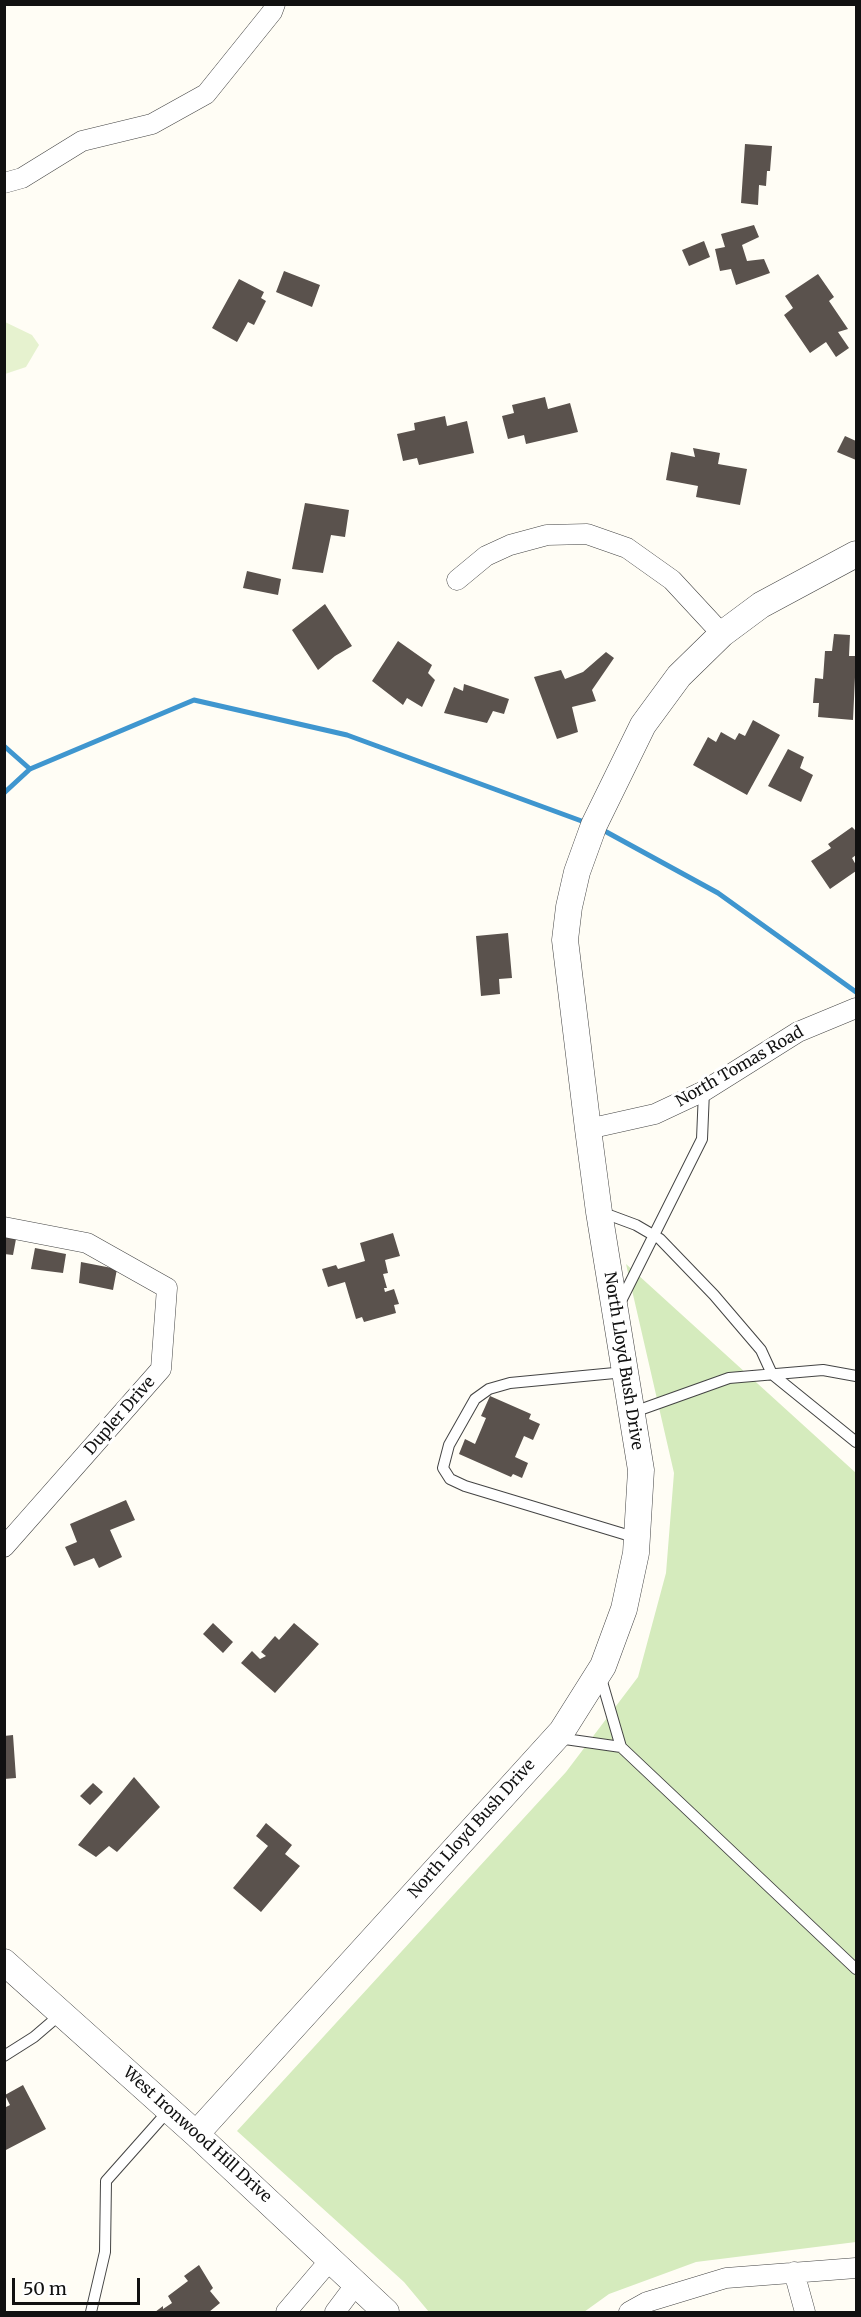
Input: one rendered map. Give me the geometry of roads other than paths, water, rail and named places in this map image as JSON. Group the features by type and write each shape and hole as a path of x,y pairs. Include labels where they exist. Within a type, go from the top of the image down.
{"street":[{"path":"4,183 22,178 82,141 152,124 206,94 272,12 275,4"},
{"path":"457,580 486,556 510,545 547,535 586,534 627,548 672,580 722,634"},
{"name":"North Lloyd Bush Drive","path":"196,2134 555,1738 600,1672 624,1609 636,1553 641,1470 599,1212 565,940 577,872 594,825 643,725 679,676 722,634 761,605 856,554"},
{"name":"North Tomas Road","path":"588,1129 655,1114 704,1091 798,1032 856,1008"},
{"name":"Dupler Drive","path":"4,1227 87,1243 167,1288 161,1369 4,1547"},
{"name":"West Ironwood Hill Drive","path":"4,1962 196,2134 386,2313"},
{"path":"286,2313 331,2259"},
{"path":"629,2313 647,2302 726,2278 856,2268"},
{"path":"794,2272 805,2313"},
{"path":"334,2313 356,2284"}],"lane":[{"path":"615,1314 702,1139 704,1091"},
{"path":"599,1212 636,1225 654,1236 728,1311 761,1350 772,1374 856,1442"},
{"path":"631,1413 729,1378 823,1370 856,1376"},
{"path":"625,1372 510,1383 489,1389 475,1399 449,1445 443,1468 450,1479 465,1486 637,1538"},
{"path":"600,1672 621,1747 856,1969"},
{"path":"555,1738 621,1747"},
{"path":"4,2056 34,2037 63,2013"},
{"path":"91,2313 105,2252 106,2181 169,2110"}],"waterway":[{"path":"4,793 30,769 194,700 347,735 587,823"},
{"path":"4,746 30,769"},
{"path":"601,829 718,893 856,992"}]}
